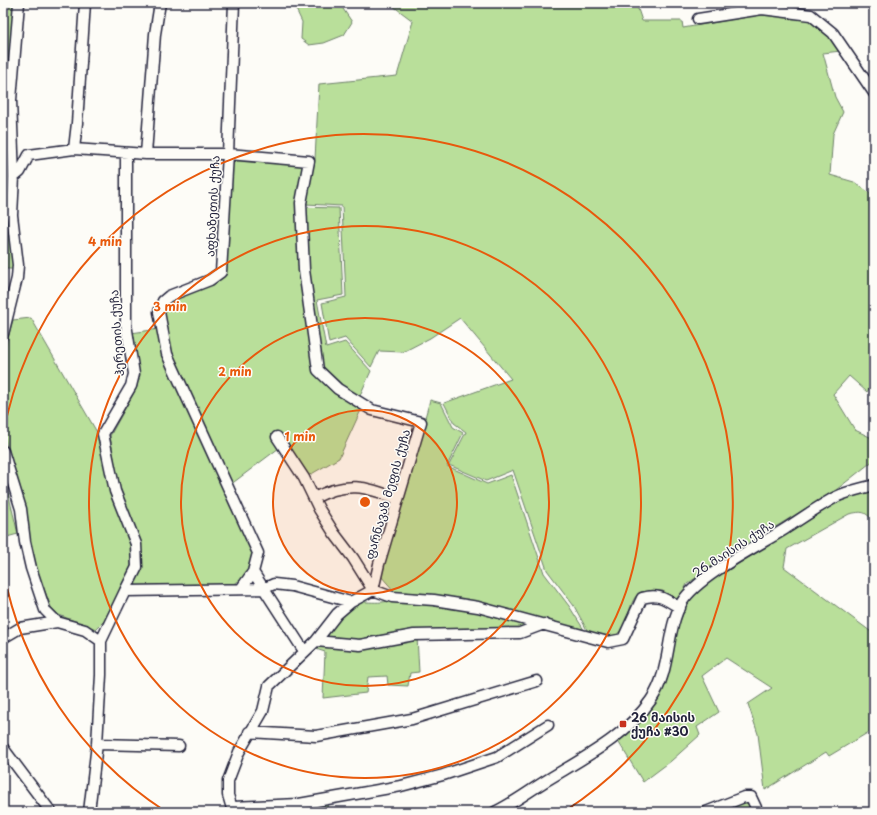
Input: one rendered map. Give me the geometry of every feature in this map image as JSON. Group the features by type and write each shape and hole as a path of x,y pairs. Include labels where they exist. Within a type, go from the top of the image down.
{"street":[{"path":"3,334 17,278 18,265 12,215 14,177 11,100 19,3"},
{"path":"74,149 85,3"},
{"path":"146,154 155,34 160,3"},
{"name":"აფხაზეთის ქუჩა","path":"234,3 228,154 221,272 210,280 169,296 163,301 159,312 167,354 258,553 253,572 241,589"},
{"path":"698,19 762,9 811,15 833,33 874,93"},
{"path":"3,93 11,100"},
{"path":"14,177 20,172 29,155 74,149 146,154 228,154"},
{"name":"ჰერეთის ქუჩა","path":"101,641 137,567 136,544 115,491 103,434 131,386 134,374 126,324 126,153"},
{"name":"ფარნავაზ მეფის ქუჩა","path":"228,154 309,162 301,203 304,270 318,370 338,389 372,410 421,422 398,499 374,590"},
{"path":"277,437 304,478 334,533 374,590 392,597 434,600 478,607 608,642 623,638 642,598 650,596 662,597 680,608"},
{"path":"3,451 19,501 25,542 37,590 45,610 57,622"},
{"name":"26 მაისის ქუჩა","path":"494,812 601,746 627,726 644,710 652,699 663,675 674,622 680,608 691,592 727,564 836,497 874,486"},
{"path":"314,498 328,490 347,487 372,489 398,499"},
{"path":"253,572 304,651"},
{"path":"125,591 263,589 274,584 292,586 351,602"},
{"path":"374,590 351,602 337,614 316,641 269,686 263,711 249,732 228,781 228,795 232,809 299,804 401,786 443,775 497,757 548,725"},
{"path":"3,638 20,628 57,622 86,630 101,641 101,675 97,744 90,812"},
{"path":"316,641 360,645 414,635 520,633 544,624"},
{"path":"249,732 316,736 412,720 537,681"},
{"path":"97,744 179,746"},
{"path":"3,748 51,812"},
{"path":"706,812 744,797 751,797 758,812"}],"green space":[{"path":"3,3 16,3 9,80 3,79"},
{"path":"293,3 339,3 352,22 344,35 324,43 309,45 301,39 302,22"},
{"path":"389,3 636,3 642,21 682,21 683,28 757,15 797,17 812,19 830,35 841,51 823,53 835,97 843,112 833,134 830,175 854,182 871,194 874,191 874,381 867,392 849,376 833,394 855,430 874,439 874,460 836,490 728,556 687,584 677,604 663,591 641,592 636,596 632,603 624,626 620,632 613,636 602,636 587,630 574,606 547,570 513,470 486,481 449,465 466,432 454,423 444,403 511,379 460,318 430,338 403,352 379,351 371,367 345,338 329,343 322,303 346,297 342,206 306,204 315,159 319,84 397,76 413,21"},
{"path":"3,104 6,110 7,208 14,253 14,269 3,269"},
{"path":"240,160 257,160 304,166 296,207 339,208 343,295 317,300 326,348 345,342 371,371 356,404 361,410 339,458 308,476 287,442 230,485 170,354 162,314 170,300 226,274 232,167 234,162"},
{"path":"31,318 98,434 109,482 130,539 131,569 105,620 96,629 59,615 51,607 35,566 27,521 3,431 3,355 13,320"},
{"path":"159,329 172,376 253,554 248,572 242,579 233,584 131,586 141,567 120,494 110,436 137,387 139,375 131,333"},
{"path":"430,400 441,403 453,427 463,433 447,466 487,484 511,475 544,573 569,606 586,633 545,628 417,637 419,672 410,673 408,686 388,685 387,676 368,677 366,693 323,698 325,652 310,647 354,602 384,602 390,601 401,595 395,592 380,575"},
{"path":"3,472 18,534 3,538"},
{"path":"870,491 874,498 874,522 863,513 858,512 849,514 787,549 784,567 874,634 874,729 829,756 826,752 765,790 758,734 748,704 772,688 726,658 702,676 719,712 697,727 700,735 671,761 643,782 616,738 642,716 687,604 701,587 843,499"},
{"path":"745,802 751,805 755,812 744,812 743,810 739,812 718,812"},
{"path":"327,803 328,812 248,812"}],"place":[{"name":"26 მაისის ქუჩა #30","path":"623,724"}]}
